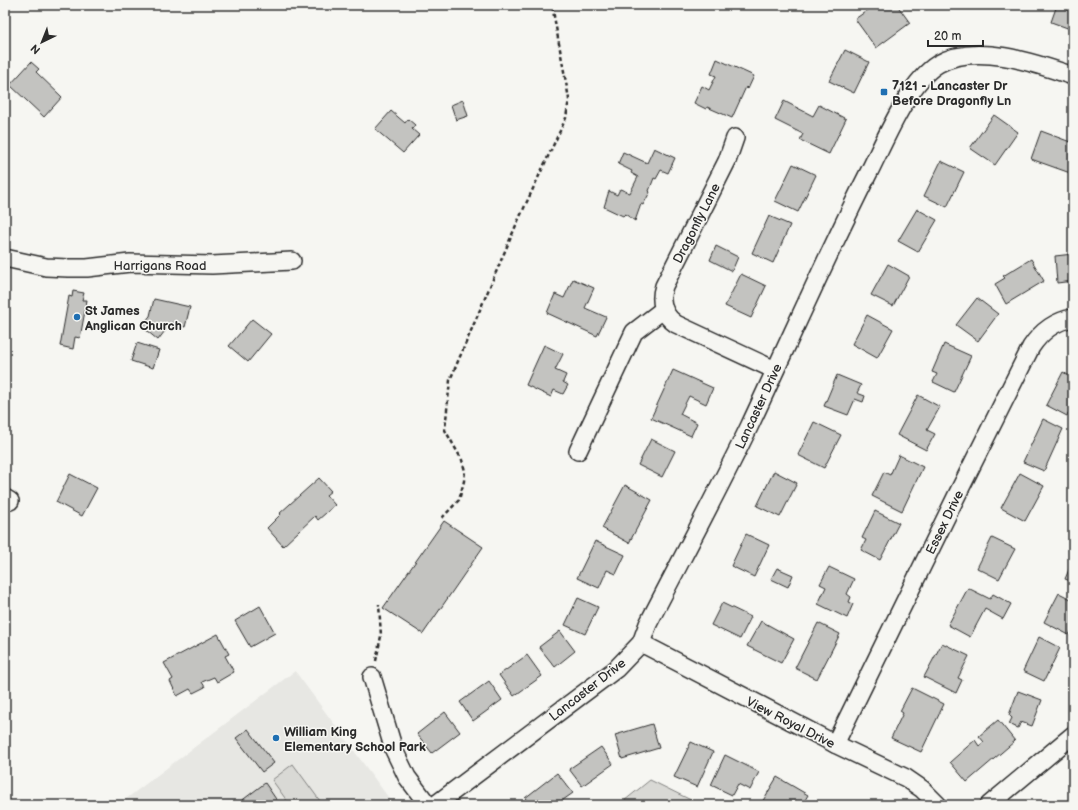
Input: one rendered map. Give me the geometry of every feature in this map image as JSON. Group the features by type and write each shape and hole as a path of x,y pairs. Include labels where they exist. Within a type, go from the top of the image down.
{"street":[{"name":"Lancaster Drive","path":"435,805 616,669 641,643 648,624 745,434 844,222 894,122 911,92 923,76 938,64 948,59 960,55 979,54 1032,62 1073,76"},
{"name":"Dragonfly Lane","path":"664,309 662,300 664,286 727,161 735,138"},
{"name":"Harrigans Road","path":"5,258 46,267 68,268 87,268 130,263 212,265 292,261"},
{"path":"578,451 634,332 664,309 668,318 676,324 775,370"},
{"name":"Essex Drive","path":"835,744 1031,348 1038,338 1049,328 1060,322 1073,318"},
{"name":"View Royal Drive","path":"641,643 835,744 906,778 922,789 938,805"},
{"path":"372,677 394,750 407,776 428,805"},
{"path":"989,805 1073,735"}],"path":[{"path":"442,518 459,500 465,471 462,460 444,430 450,380 517,223 566,118 569,99 552,5"},
{"path":"372,677 381,636 379,604"}],"shaded area":[{"name":"William King Elementary School Park","path":"295,671 394,805 118,805"},
{"path":"293,764 323,805 290,805 272,780"},
{"path":"650,780 701,805 619,805"}],"building":[{"path":"875,5 897,5 910,23 876,48 855,19"},
{"path":"1057,5 1073,5 1073,30 1051,22"},
{"path":"845,50 869,62 854,93 829,81"},
{"path":"717,59 754,76 748,89 746,87 732,118 694,103 702,86 709,90 716,76 711,74"},
{"path":"31,62 39,69 36,72 62,97 44,117 10,85"},
{"path":"463,100 468,116 456,120 451,105"},
{"path":"784,101 813,116 819,105 846,119 829,154 800,140 803,134 775,120"},
{"path":"391,111 405,123 408,119 415,125 412,129 419,135 403,153 375,129"},
{"path":"994,115 1018,132 995,165 970,148"},
{"path":"1041,131 1073,143 1073,174 1031,159"},
{"path":"654,148 675,158 668,173 661,170 656,179 654,178 649,191 650,192 643,205 641,204 635,221 625,214 623,216 604,207 609,191 617,195 620,189 630,193 638,177 631,173 632,171 618,164 623,152 647,163"},
{"path":"941,161 964,172 947,207 924,196"},
{"path":"793,164 816,175 798,212 775,201"},
{"path":"917,209 937,220 918,252 898,241"},
{"path":"769,216 790,225 773,263 752,253"},
{"path":"716,246 738,257 732,271 710,260"},
{"path":"1073,254 1073,281 1057,283 1055,256"},
{"path":"1031,259 1044,281 1006,304 995,284 1005,278 1003,276"},
{"path":"888,264 909,276 893,306 871,295"},
{"path":"741,274 766,286 751,318 725,306"},
{"path":"573,279 594,288 585,308 606,317 597,336 547,313 555,294 564,298"},
{"path":"73,291 84,293 82,300 87,300 80,338 75,337 73,349 60,346 69,296 72,297"},
{"path":"977,298 998,314 978,341 956,325"},
{"path":"154,299 190,307 185,327 171,323 158,340 141,326 150,316"},
{"path":"867,315 893,329 877,358 852,344"},
{"path":"252,319 271,334 248,362 229,346"},
{"path":"137,343 159,350 153,368 131,361"},
{"path":"944,344 971,356 954,392 933,382 937,374 932,372"},
{"path":"544,345 563,354 555,370 566,375 563,382 568,385 563,394 554,390 551,397 526,385"},
{"path":"673,370 713,388 706,404 689,396 680,414 697,423 691,436 651,418"},
{"path":"1063,372 1073,378 1073,405 1067,416 1046,405"},
{"path":"837,375 861,385 857,393 865,396 863,402 855,399 848,415 824,406"},
{"path":"918,395 940,407 927,430 935,434 926,450 897,435"},
{"path":"1043,419 1063,429 1044,471 1023,462"},
{"path":"814,422 841,435 824,468 798,455"},
{"path":"651,439 675,451 662,477 638,465"},
{"path":"899,455 923,467 902,511 872,496 884,472 890,475"},
{"path":"774,471 797,483 780,517 757,506"},
{"path":"1020,473 1044,486 1025,521 1001,508"},
{"path":"70,474 97,488 82,516 56,502"},
{"path":"319,478 331,491 326,495 335,505 318,520 315,516 283,546 267,528 281,514 280,513"},
{"path":"625,485 652,500 629,543 602,528"},
{"path":"875,511 899,523 880,560 861,550 866,540 862,538"},
{"path":"444,521 483,547 423,634 383,608"},
{"path":"746,534 769,545 754,577 731,566"},
{"path":"992,538 1015,549 999,579 977,568"},
{"path":"595,541 625,555 616,574 607,570 599,588 577,578"},
{"path":"1073,560 1073,582 1065,579"},
{"path":"829,567 854,579 847,594 851,597 849,602 853,604 847,618 818,604 826,587 820,584"},
{"path":"777,568 793,575 788,587 771,579"},
{"path":"968,588 990,599 993,594 1011,604 1003,619 985,609 970,637 948,625"},
{"path":"1059,593 1073,600 1073,628 1069,635 1044,622"},
{"path":"578,598 598,607 585,634 565,625"},
{"path":"722,603 751,617 740,639 711,625"},
{"path":"260,606 275,633 250,647 235,621"},
{"path":"761,621 794,639 781,663 747,646"},
{"path":"818,623 840,634 817,679 795,668"},
{"path":"560,631 575,651 555,667 539,647"},
{"path":"218,634 229,654 225,656 234,672 217,682 214,677 202,682 205,687 193,693 190,689 177,696 170,681 173,679 164,663"},
{"path":"1039,637 1060,648 1044,681 1023,671"},
{"path":"942,643 969,656 958,678 962,680 956,693 924,677"},
{"path":"527,655 542,676 514,696 499,675"},
{"path":"489,681 502,700 473,721 460,702"},
{"path":"912,688 944,704 921,752 891,738 903,713 900,711"},
{"path":"1018,691 1042,700 1032,726 1021,722 1018,728 1009,724 1012,718 1009,715"},
{"path":"445,712 460,732 432,753 417,734"},
{"path":"998,720 1015,741 967,782 950,762 975,740 979,746 984,742 979,736"},
{"path":"652,724 659,748 622,759 615,735"},
{"path":"248,729 274,763 262,772 236,738"},
{"path":"691,742 713,752 697,787 674,777"},
{"path":"601,747 613,764 582,786 569,769"},
{"path":"725,755 759,772 750,790 738,784 732,795 711,785"},
{"path":"557,773 573,793 556,805 531,805 525,798"},
{"path":"777,777 808,795 802,805 761,804"},
{"path":"265,783 280,805 236,805"}],"place":[{"name":"7121 - Lancaster Dr Before Dragonfly Ln","path":"884,92"},
{"name":"St James Anglican Church","path":"77,317"},
{"name":"William King Elementary School Park","path":"276,738"}]}
